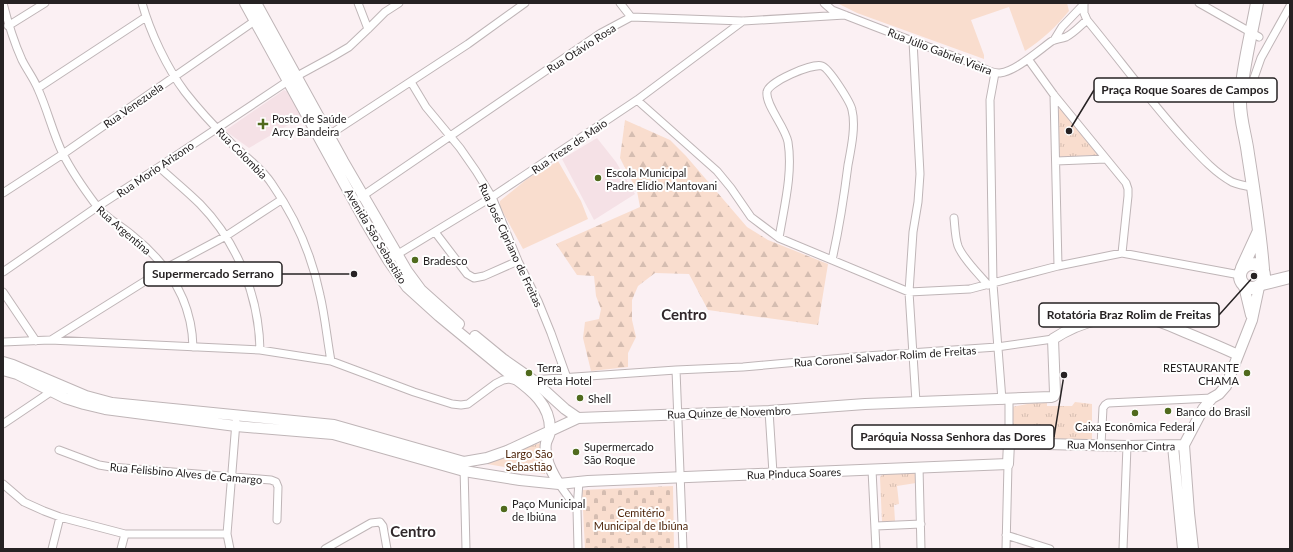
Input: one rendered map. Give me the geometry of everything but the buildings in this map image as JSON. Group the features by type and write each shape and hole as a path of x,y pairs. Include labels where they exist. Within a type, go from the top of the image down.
{"main road":[{"name":"Avenida São Sebastião","path":"245,3 259,18 339,163 363,195 397,254 410,284 421,290 456,321 503,359 533,380 565,409 578,418"},
{"name":"Avenida São Sebastião","path":"256,3 259,18"},
{"path":"1247,147 1257,3"},
{"path":"1255,35 1264,3"},
{"path":"1183,549 1184,445 1212,398 1219,394 1226,386 1252,320 1262,278 1260,230 1240,104 1253,64"},
{"name":"Avenida São Sebastião","path":"292,78 329,135 354,201 388,260 439,316 535,394 542,403 549,421 550,432"},
{"path":"1252,320 1242,276 1260,230"},
{"path":"1242,276 1249,264 1257,264 1262,278"},
{"path":"1242,276 1251,289 1262,278 1289,277"},
{"name":"Rua Coronel Salvador Rolim de Freitas","path":"1053,339 1064,332 1095,320 1128,316 1151,319 1238,355"},
{"name":"Rua Quinze de Novembro","path":"464,467 507,451 578,418 769,411 866,404 1051,397 1054,396 1053,339"},
{"path":"3,362 13,365 54,388 65,398 105,410 236,426 334,429"},
{"path":"3,370 54,388 112,403 237,415 334,429"},
{"name":"Rua Pinduca Soares","path":"334,429 464,467 520,480 559,484 681,477 1008,464"},
{"path":"550,432 546,444 547,458 559,484"},
{"path":"1008,464 1009,443"},
{"name":"Rua Monsenhor Cintra","path":"1009,443 1127,446 1184,445"},
{"path":"1173,446 1184,514 1193,549"}],"street":[{"name":"Rua Argentina","path":"3,3 8,26 23,62 38,88 63,154 97,207 134,236 166,268 175,282 181,296 193,334 193,346"},
{"path":"8,26 45,3"},
{"name":"Rua Colombia","path":"142,3 146,17 175,76 196,105 217,128 264,173 282,200 300,236 316,276 321,296 331,361"},
{"path":"358,3 368,29"},
{"name":"Rua Morio Arizono","path":"3,272 97,207 292,78 348,47 385,12 399,3"},
{"path":"329,135 468,44 525,3"},
{"path":"620,3 631,17 743,21 845,15"},
{"name":"Rua Júlio Gabriel Vieira","path":"824,3 832,10 980,65 995,73 1001,73 1012,68 1028,59 1054,40 1062,27 1084,4"},
{"path":"1200,3 1255,35"},
{"path":"1084,4 1084,13 1087,20 1162,113 1206,162 1232,182 1253,186"},
{"path":"1253,64 1290,6"},
{"path":"38,88 146,17"},
{"name":"Rua Otávio Rosa","path":"354,201 601,33 631,17"},
{"name":"Rua Venezuela","path":"3,193 63,154 259,18"},
{"name":"Rua Júlio Gabriel Vieira","path":"1054,40 1070,35 1087,20"},
{"name":"Rua Treze de Maio","path":"388,260 492,197 637,100 743,21"},
{"path":"913,41 920,174 910,292 916,402"},
{"path":"1028,59 1054,95 1126,183 1128,189 1122,253"},
{"path":"779,238 790,164 788,140 784,128 768,101 767,92 768,89 788,75 816,65 823,66 830,73 850,103 854,119 852,143 838,233 832,260"},
{"path":"995,73 990,100 990,284 997,347 1005,399 1009,443"},
{"name":"Rua José Cipriano de Freitas","path":"410,82 449,137 460,148 492,197 518,261 538,301 567,378"},
{"path":"1054,95 1058,266"},
{"path":"637,100 717,171 751,217 779,238 910,292 970,289 1058,266 1122,253 1242,276"},
{"path":"1056,161 1106,159"},
{"path":"159,167 200,204 226,236 236,255 251,292 260,331 260,350"},
{"path":"50,340 166,268 226,236 282,200"},
{"path":"954,218 958,247 962,254 990,284"},
{"path":"434,232 467,274 474,278 484,276 518,261"},
{"path":"3,292 36,341"},
{"name":"Rua Coronel Salvador Rolim de Freitas","path":"3,342 50,340 260,350 331,361 414,392 452,404 468,404 495,384 503,380 510,379 519,381 676,370 744,368 997,347 1053,339"},
{"path":"676,370 683,549"},
{"path":"3,424 54,388"},
{"path":"1101,445 1103,408 1108,403 1212,398"},
{"path":"769,411 773,474"},
{"path":"230,549 227,534 237,415"},
{"path":"1123,549 1127,446"},
{"name":"Rua Felisbino Alves de Camargo","path":"59,450 99,465 111,467 271,480 276,482 278,487 277,520"},
{"path":"1006,549 1008,464"},
{"path":"464,467 464,548"},
{"path":"919,467 921,549"},
{"path":"872,470 876,549"},
{"path":"578,549 577,509 580,482"},
{"path":"3,484 24,502 60,517 125,534 227,534"},
{"path":"559,484 577,509"},
{"path":"52,549 60,517"},
{"path":"325,549 371,523 377,522 380,522 383,526 387,549"},
{"path":"876,526 921,524"},
{"path":"122,549 125,534"},
{"path":"1006,535 1050,549"}],"shaded area":[{"name":"Posto de Saúde Arcy Bandeira","path":"284,90 288,92 302,117 249,148 227,132 226,130"},
{"name":"Escola Municipal Padre Elídio Mantovani","path":"597,138 616,162 635,194 594,220 562,159"}],"green space":[{"path":"837,3 1067,3 1069,11 1038,42 1025,51 1009,7 971,20 984,55 984,59 857,13"},
{"path":"1062,108 1097,155 1058,157 1058,110"},
{"path":"625,120 670,140 686,156 747,227 768,240 828,264 818,325 708,310 689,274 655,273 638,286 632,300 632,320 636,337 628,353 628,367 591,371 583,338 585,322 599,319 601,309 596,296 594,276 577,275 556,244 640,207 637,191 620,158"},
{"path":"558,161 581,201 588,219 523,249 500,207 500,201 527,179"},
{"path":"1047,400 1047,406 1072,406 1075,402 1092,404 1092,442 1011,441 1012,407"},
{"name":"Largo São Sebastião","path":"540,443 540,455 545,474 487,464 488,460"},
{"path":"916,472 916,483 897,486 899,504 894,505 895,521 882,522 880,477 884,473"},
{"name":"Cemitério Municipal de Ibiúna","path":"673,486 674,549 585,549 582,490"}],"place":[{"name":"Posto de Saúde Arcy Bandeira","path":"263,124"},
{"name":"Praça Roque Soares de Campos","path":"1069,131"},
{"name":"Escola Municipal Padre Elídio Mantovani","path":"598,178"},
{"name":"Bradesco","path":"415,260"},
{"name":"Supermercado Serrano","path":"354,274"},
{"name":"Rotatória Braz Rolim de Freitas","path":"1254,276"},
{"name":"Terra Preta Hotel","path":"529,373"},
{"name":"RESTAURANTE CHAMA","path":"1247,373"},
{"name":"Paróquia Nossa Senhora das Dores","path":"1064,375"},
{"name":"Shell","path":"580,398"},
{"name":"Banco do Brasil","path":"1168,411"},
{"name":"Caixa Econômica Federal","path":"1135,413"},
{"name":"Supermercado São Roque","path":"576,452"},
{"name":"Paço Municipal de Ibiúna","path":"504,509"}],"district":[{"name":"Centro","path":"684,314"},
{"name":"Centro","path":"413,531"}]}
